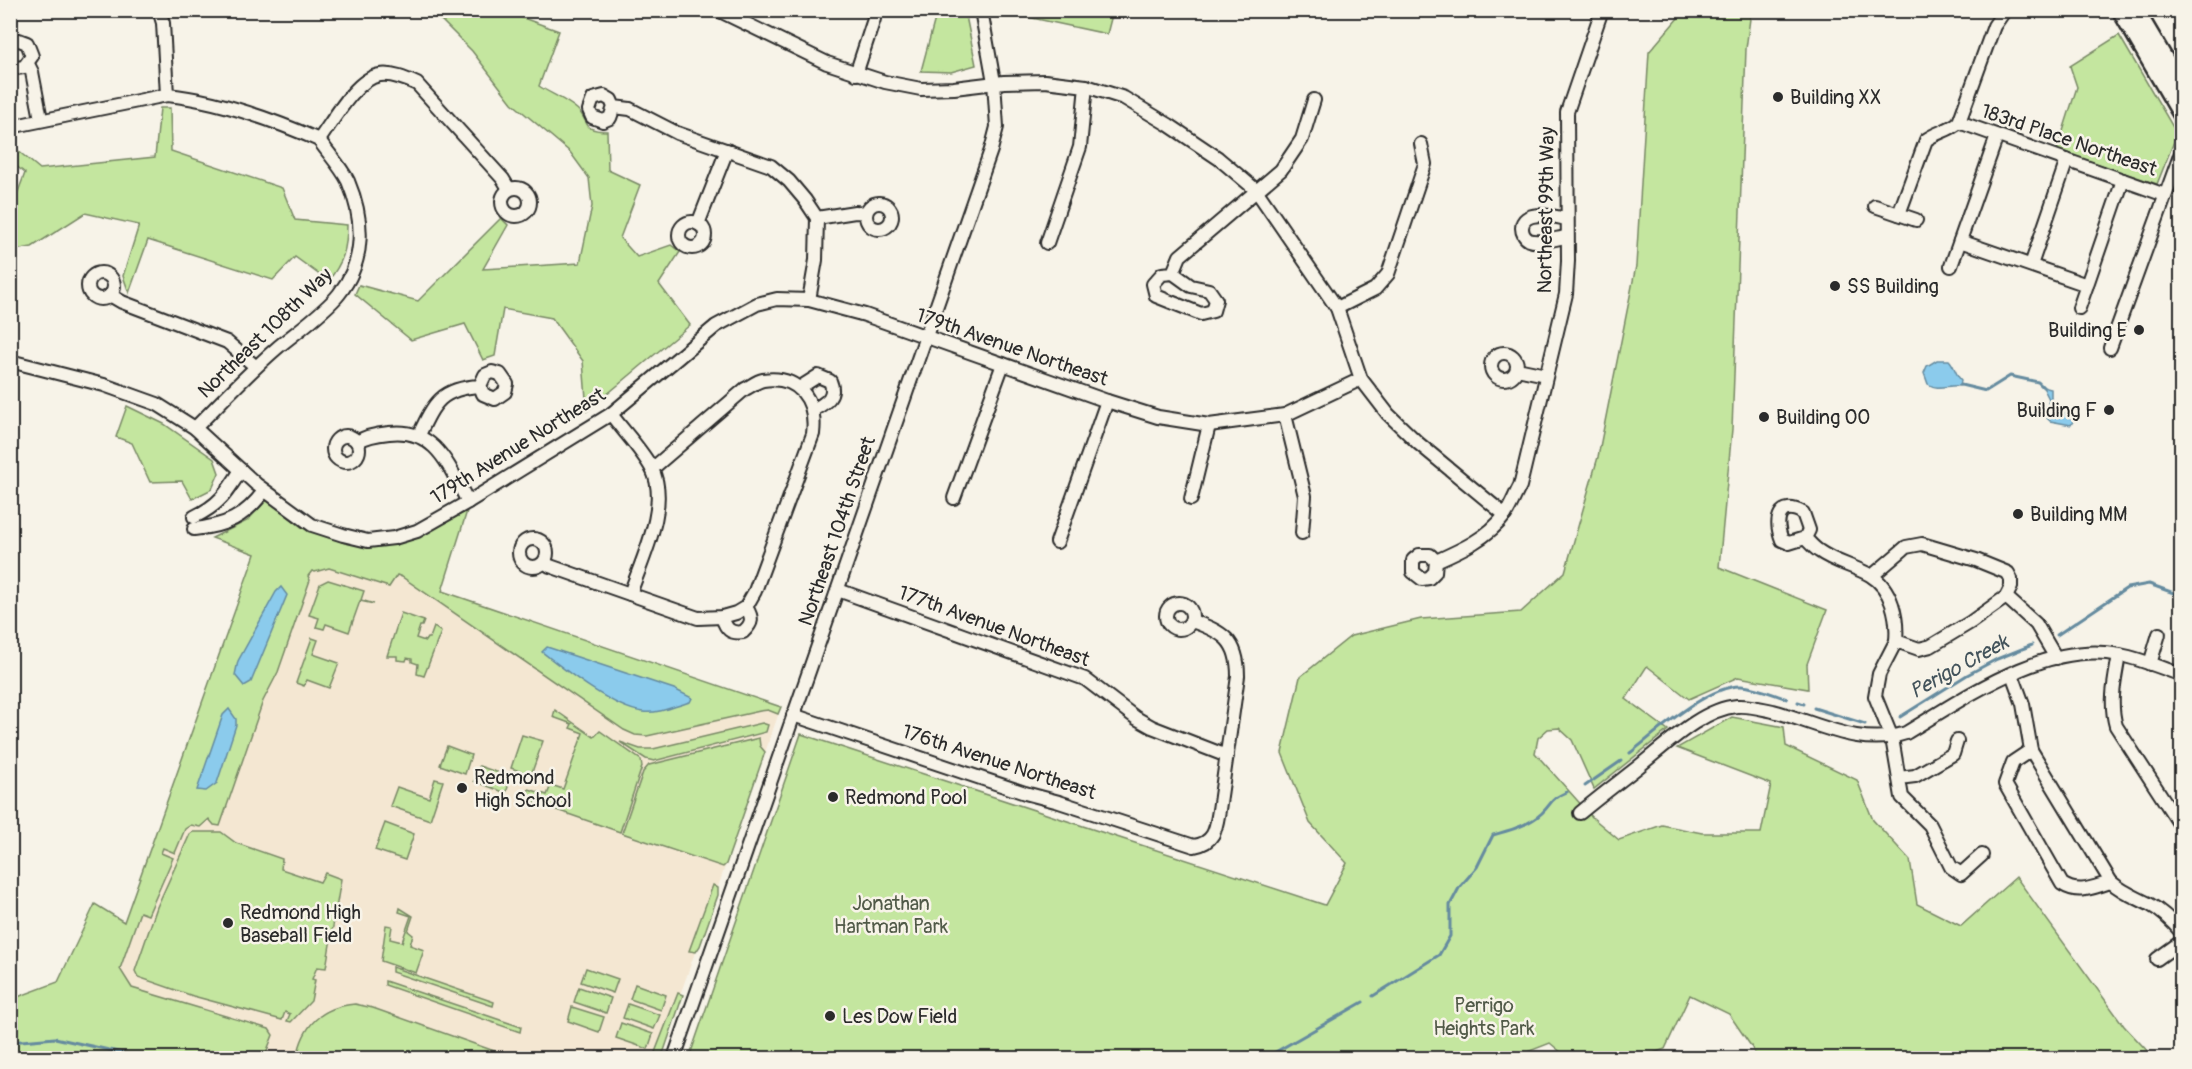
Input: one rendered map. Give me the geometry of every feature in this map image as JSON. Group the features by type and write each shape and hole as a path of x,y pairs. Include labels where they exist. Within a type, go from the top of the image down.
{"main road":[{"path":"2120,10 2181,116"},
{"path":"2136,10 2181,87"}],"street":[{"path":"159,10 163,23 167,95"},
{"path":"718,10 827,63 885,82 921,89 954,88 994,82 1045,81 1086,86 1124,98 1151,114 1218,158 1256,190 1337,308 1361,379 1388,414 1418,443 1505,515"},
{"path":"856,74 874,19 873,10"},
{"name":"Northeast 104th Street","path":"674,1059 991,150 996,127 994,82 981,10"},
{"name":"Northeast 99th Way","path":"1436,561 1468,547 1487,533 1505,515 1520,486 1566,294 1567,112 1602,10"},
{"path":"1899,214 1926,140 1934,134 1953,128 1959,122 1994,26 2005,10"},
{"path":"10,41 19,40 30,47 32,56 28,64 20,68 10,67"},
{"path":"28,64 32,72 41,120"},
{"path":"10,127 167,95 193,97 227,107 319,140 357,88 370,78 381,75 394,76 417,84 503,178 509,189"},
{"path":"1047,243 1080,147 1086,86"},
{"path":"1173,273 1180,256 1281,170 1302,139 1314,100"},
{"path":"614,107 630,109 677,133 771,166 789,181 817,218 816,260 809,300"},
{"name":"183rd Place Northeast","path":"1959,122 2165,195"},
{"path":"1951,266 1997,136"},
{"name":"Northeast 108th Way","path":"195,428 255,366 338,295 357,265 360,227 356,205 347,179 319,140"},
{"path":"1337,308 1375,289 1388,274 1425,164 1420,144"},
{"path":"698,224 727,150"},
{"path":"2110,348 2181,150"},
{"path":"2031,265 2067,160"},
{"path":"2079,308 2123,180"},
{"path":"1875,206 1916,220"},
{"path":"817,218 855,212 866,213"},
{"path":"1567,219 1531,216 1524,220 1522,227 1524,236 1531,240 1568,237"},
{"path":"1960,241 2087,285"},
{"path":"1173,273 1191,286 1209,290 1216,300 1213,311 1201,314 1156,296 1153,284 1162,274 1173,273"},
{"path":"110,296 227,342 255,366"},
{"name":"179th Avenue Northeast","path":"10,361 138,396 156,404 195,428 264,490 312,525 343,536 368,541 394,538 417,531 468,502 611,414 716,326 757,304 777,299 809,300 865,315 1107,401 1158,417 1209,425 1285,415 1361,379"},
{"path":"954,498 1003,364"},
{"path":"1517,369 1546,375"},
{"path":"799,388 818,376 830,381 833,390 830,399 813,410"},
{"path":"544,562 698,618 722,617 741,610 763,576 813,434 813,410 808,398 799,388 775,380 761,380 745,389 652,469"},
{"path":"419,435 434,404 452,392 480,386"},
{"path":"1057,542 1107,401"},
{"path":"611,414 652,469 657,481 657,515 630,594"},
{"path":"1285,415 1305,496 1302,533"},
{"path":"1191,499 1209,425"},
{"path":"357,442 377,434 398,432 419,435 442,455 468,502"},
{"path":"241,470 220,501 194,523 213,527 235,518 251,506 264,490"},
{"path":"1805,538 1819,552 1872,576 1886,592 1894,611 1897,627 1896,642 1879,674 1875,696 1892,738 1902,797 1930,825 1951,867 1961,874 1982,855"},
{"path":"1872,576 1906,547 1922,544 1976,560 2008,573 2011,579 2011,587 2006,597 1931,646 1919,649 1896,642"},
{"name":"177th Avenue Northeast","path":"838,590 1085,679 1136,718 1152,727 1227,756"},
{"path":"2006,597 2036,624 2056,657"},
{"path":"722,617 726,628 730,631 743,632 751,622 752,616 741,610"},
{"path":"1192,621 1213,628 1226,637 1238,661 1227,756"},
{"path":"2150,664 2159,634"},
{"path":"1580,813 1673,739 1705,717 1724,708 1739,705 1756,707 1849,735 1867,739 1892,738 1906,734 1991,682 2056,657 2085,653 2119,655 2181,675"},
{"path":"2119,655 2112,700 2115,726 2181,828"},
{"path":"2012,674 2023,704 2031,750 2111,882 2120,890 2159,910 2181,933"},
{"name":"176th Avenue Northeast","path":"793,715 1025,793 1194,846 1208,842 1215,828 1227,756"},
{"path":"1899,778 1915,776 1953,754 1957,741"},
{"path":"2031,750 2013,762 2005,784 2062,884 2071,890 2082,890 2111,882"},
{"path":"2157,959 2181,941"}],"shaded area":[{"name":"Redmond High School","path":"264,529 781,707 658,1058 75,1058"}],"green space":[{"path":"1113,10 1107,34 1000,11"},
{"path":"419,11 504,11 559,31 539,86 574,106 589,127 607,131 608,170 640,185 620,238 637,257 671,245 680,252 659,284 690,325 587,411 583,361 552,318 503,309 495,356 483,360 465,324 411,340 355,294 359,285 418,301 501,218 508,225 483,269 580,263 592,206 589,178 570,152 512,103 472,51 441,20"},
{"path":"937,11 965,11 976,65 951,72 921,71"},
{"path":"1684,11 1751,11 1746,49 1732,429 1719,567 1827,610 1807,664 1808,689 1738,677 1689,699 1647,666 1626,699 1668,730 1594,789 1572,740 1559,728 1548,729 1538,738 1535,753 1593,818 1619,840 1662,825 1702,833 1761,833 1771,784 1677,748 1732,717 1784,727 1786,746 1857,780 1873,820 1910,860 1917,904 1961,926 2016,877 2124,1026 2154,1058 1757,1058 1729,1014 1690,995 1665,1049 1645,1058 1568,1058 1550,1043 1512,1058 689,1058 801,734 1325,905 1347,863 1310,823 1282,753 1300,677 1351,636 1421,619 1521,612 1565,572 1598,457 1636,266 1649,52"},
{"path":"2119,35 2177,134 2157,184 2057,150 2077,87 2070,66"},
{"path":"160,108 170,108 171,151 282,188 295,220 347,225 343,255 328,281 295,257 273,280 148,240 129,293 123,276 139,225 85,213 32,247 14,250 10,241 10,222 25,173 11,162 11,145 40,169 155,157"},
{"path":"127,406 164,424 214,459 219,473 212,489 192,499 182,481 150,482 132,443 116,437"},
{"path":"267,500 303,528 345,543 380,546 414,539 467,511 442,591 781,707 778,714 768,710 760,711 647,736 635,735 624,730 402,577 397,575 389,587 329,568 312,571 308,576 310,580 278,672 263,701 220,826 214,825 209,819 200,827 191,825 185,829 175,853 163,848 161,853 173,858 148,915 140,912 120,969 132,988 269,1029 273,1035 264,1058 11,1058 11,997 15,998 58,982 95,904 124,922 255,554 212,538 247,521"},
{"path":"328,580 364,591 361,600 374,604 360,601 349,632 326,624 324,629 316,627 319,618 309,615 320,584"},
{"path":"401,613 424,621 416,638 425,641 430,638 434,627 441,632 424,676 417,674 418,664 412,662 412,659 397,660 397,656 387,656"},
{"path":"312,638 318,640 313,654 339,663 329,688 307,680 304,686 296,683"},
{"path":"555,710 594,737 600,731 641,760 642,767 620,832 525,799 529,789 547,795 551,785 563,789 583,733 570,728 572,724 553,717"},
{"path":"762,723 768,725 766,732 654,761 646,759 620,742 640,749 653,749"},
{"path":"522,735 543,741 531,775 511,768"},
{"path":"759,738 760,746 765,752 723,867 622,833 643,772 649,765"},
{"path":"447,746 471,755 465,774 440,765"},
{"path":"479,766 511,777 506,793 474,781"},
{"path":"435,779 443,781 430,820 390,806 397,787 429,798"},
{"path":"385,823 414,834 405,860 375,850"},
{"name":"Redmond High Baseball Field","path":"193,832 221,832 236,843 282,859 281,869 320,882 325,873 341,879 326,968 317,967 312,979 315,980 311,1001 291,1022 287,1021 290,1014 285,1012 282,1020 193,996 138,977 135,971 157,907 190,834"},
{"path":"713,885 718,888 718,895 700,946 696,952 689,951"},
{"path":"400,908 413,916 408,931 413,935 410,945 424,950 416,973 381,961 386,925 392,926 390,939 402,942 411,916 399,912"},
{"path":"392,967 494,1002 493,1006 392,972"},
{"path":"586,968 618,979 613,993 581,982"},
{"path":"385,981 521,1027 520,1032 385,985"},
{"path":"635,984 666,995 661,1010 630,999"},
{"path":"579,987 611,998 606,1013 574,1002"},
{"path":"678,993 683,995 664,1051 660,1056 654,1055"},
{"path":"355,1004 373,1008 514,1058 297,1058 304,1036 316,1020 332,1009"},
{"path":"628,1004 660,1015 654,1029 623,1018"},
{"path":"572,1007 604,1017 599,1032 568,1021"},
{"path":"621,1023 653,1034 648,1049 616,1038"}],"water":[{"path":"1937,360 1949,360 1961,380 1960,386 1936,387 1928,384 1924,373 1927,366"},
{"path":"2043,387 2051,389 2051,399 2073,421 2071,425 2050,421 2046,417 2049,399"},
{"path":"281,587 287,595 251,682 244,686 235,675 238,661 276,592"},
{"path":"547,647 674,689 692,698 690,702 661,711 643,712 631,709 590,688 563,669 542,652"},
{"path":"229,709 236,719 236,725 217,783 206,791 197,790 223,715"}],"waterway":[{"path":"1961,385 1986,391 2010,376 2038,382 2043,387"},
{"name":"Perigo Creek","path":"2057,635 2127,588 2149,584 2182,596"},
{"name":"Perigo Creek","path":"1900,717 1967,675 1997,659 2032,645"},
{"name":"Perigo Creek","path":"1630,753 1698,701 1713,693 1741,686 1787,699"},
{"name":"Perigo Creek","path":"1798,702 1804,704"},
{"name":"Perigo Creek","path":"1814,708 1865,724"},
{"name":"Perigo Creek","path":"1585,786 1621,761"},
{"name":"Perigo Creek","path":"1373,996 1439,955 1450,936 1450,905 1459,888 1477,867 1493,835 1531,821 1542,813 1554,799 1567,792"},
{"name":"Perigo Creek","path":"1265,1058 1363,1002"},
{"path":"10,1042 55,1038 145,1058"}],"place":[{"name":"Building XX","path":"1778,97"},
{"name":"SS Building","path":"1835,286"},
{"name":"Building E","path":"2139,330"},
{"name":"Building F","path":"2109,410"},
{"name":"Building OO","path":"1764,417"},
{"name":"Building MM","path":"2018,514"},
{"name":"Redmond High School","path":"462,788"},
{"name":"Redmond Pool","path":"833,797"},
{"name":"Redmond High Baseball Field","path":"228,923"},
{"name":"Les Dow Field","path":"830,1016"}],"park label":[{"name":"Jonathan Hartman Park","path":"891,914"},
{"name":"Perrigo Heights Park","path":"1484,1016"}]}
